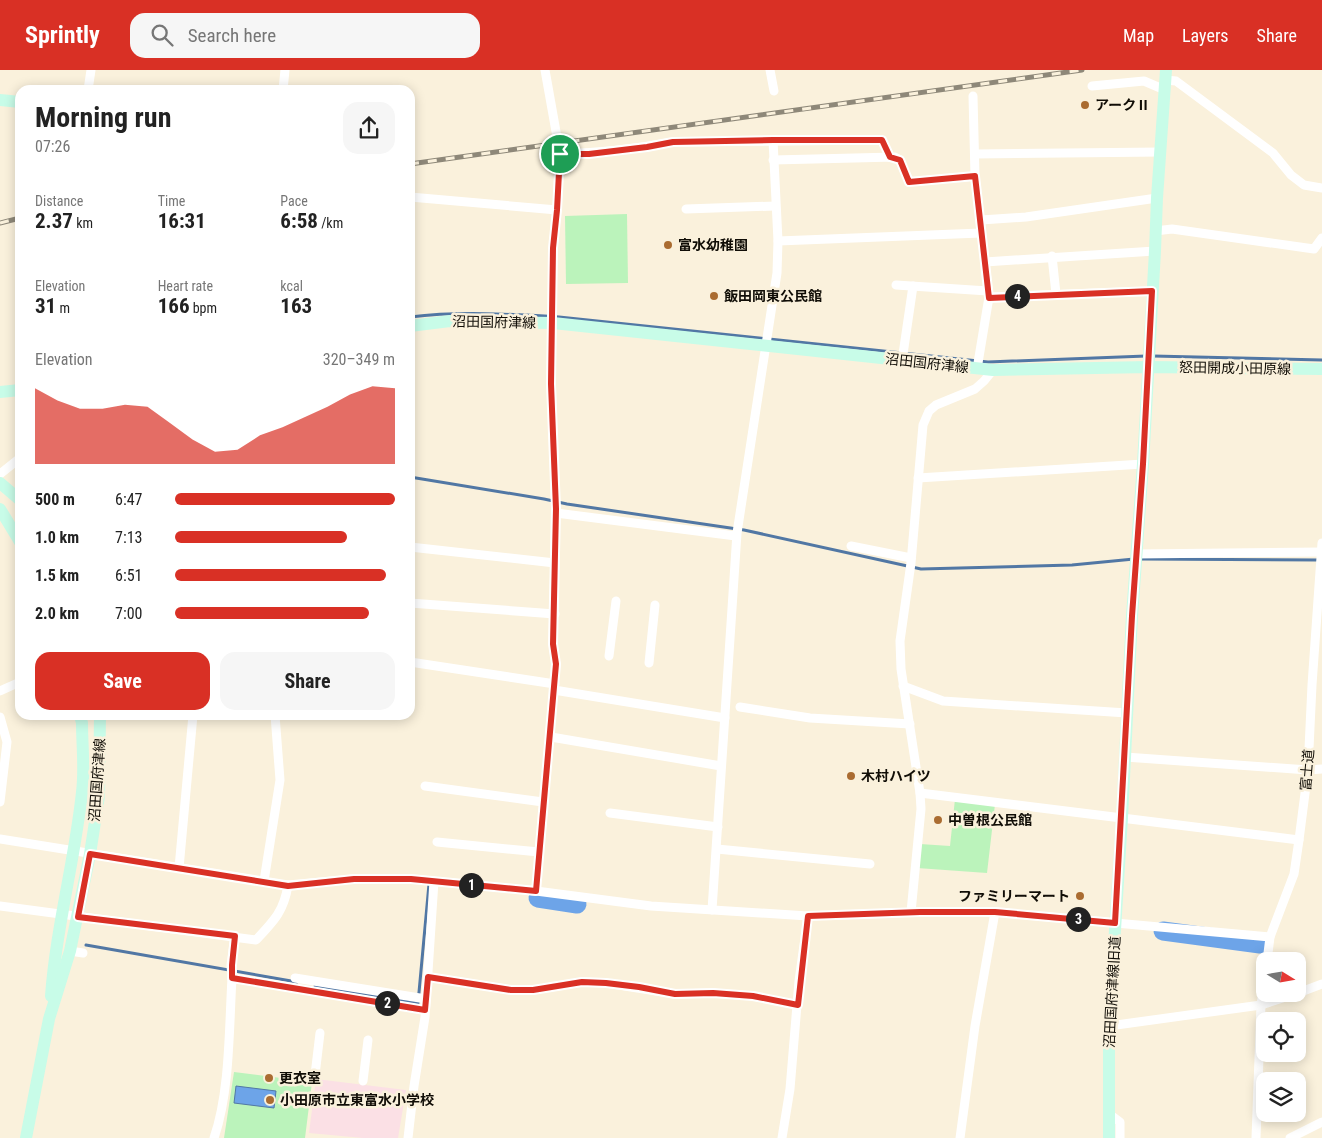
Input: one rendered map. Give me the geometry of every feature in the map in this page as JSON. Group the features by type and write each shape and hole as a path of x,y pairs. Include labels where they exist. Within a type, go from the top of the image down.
{"main road":[{"path":"1149,367 1155,231 1165,80"},
{"path":"0,100 15,102"},
{"name":"沼田国府津線","path":"415,325 450,321 553,323 993,370 1149,367"},
{"name":"怒田開成小田原線","path":"1149,367 1322,369"},
{"name":"沼田国府津線旧道","path":"1108,1138 1108,1026 1149,367"},
{"path":"0,392 15,390"},
{"path":"0,483 15,496"},
{"path":"0,509 15,534"},
{"name":"沼田国府津線","path":"26,1138 49,1019 54,961 74,852 82,789 81,720"},
{"name":"沼田国府津線","path":"49,1019 70,951 90,854 99,796 100,720"}],"street":[{"path":"89,85 91,70"},
{"path":"284,85 285,70"},
{"path":"536,891 543,802 551,738 556,664 553,644 556,497 551,384 553,248 560,154 545,70"},
{"path":"770,70 774,91"},
{"path":"1092,86 1144,81 1176,81 1273,153 1291,175 1304,185 1322,188"},
{"path":"973,96 975,176 988,294 978,369"},
{"path":"712,910 737,531 777,274 778,241 773,140"},
{"path":"560,154 598,153 673,142 882,140 890,157"},
{"path":"974,154 1161,152"},
{"path":"773,160 890,157 900,160 909,182 975,176"},
{"path":"415,197 557,210"},
{"path":"981,220 1026,217 1157,198"},
{"path":"686,209 775,206"},
{"path":"1155,231 1172,229 1314,249 1322,238"},
{"path":"778,241 981,233"},
{"path":"984,262 1052,256 1155,251"},
{"path":"1052,256 1056,294"},
{"path":"896,285 988,294 1152,291"},
{"path":"902,361 913,286"},
{"path":"911,912 921,809 903,686 900,642 911,564 923,425 929,411 975,389 993,370"},
{"path":"0,474 15,462"},
{"path":"918,478 1143,464"},
{"path":"556,511 737,531"},
{"path":"851,546 911,564"},
{"path":"415,548 555,563"},
{"path":"1136,560 1321,553"},
{"name":"富士道","path":"1268,952 1270,937 1294,874 1299,840 1308,770 1321,553"},
{"path":"609,656 616,601"},
{"path":"415,603 555,614"},
{"path":"649,663 655,605"},
{"path":"415,663 725,718"},
{"path":"0,691 15,684"},
{"path":"903,686 943,701 1127,713"},
{"path":"740,707 810,718 910,724"},
{"path":"0,717 7,742 0,802"},
{"path":"179,868 193,720"},
{"path":"264,881 280,780 275,720"},
{"path":"551,738 721,766"},
{"path":"1125,757 1308,770 1322,769"},
{"path":"425,786 543,802"},
{"path":"920,793 1299,840"},
{"path":"610,813 718,827"},
{"path":"0,839 288,886 354,879 411,879 536,891 651,906 808,916 911,912 995,912 1270,937"},
{"path":"437,842 539,852"},
{"path":"716,849 870,864"},
{"path":"408,1138 425,1017 421,998 428,977 427,918 434,881"},
{"path":"0,906 256,940 278,918 286,900 288,886"},
{"path":"960,1138 995,912"},
{"path":"782,1138 790,1089 808,916"},
{"path":"214,1138 220,1122 226,1065 235,936"},
{"path":"70,951 83,953"},
{"path":"428,977 511,990 533,990 582,982 606,983 675,994 713,993 745,996 798,1005"},
{"path":"232,978 425,1010"},
{"path":"295,978 421,998"},
{"path":"1306,990 1322,984"},
{"path":"1256,1138 1261,1002"},
{"path":"1108,1026 1261,1005 1270,1002"},
{"path":"315,1075 320,1033"},
{"path":"363,1081 368,1040"},
{"path":"1108,1113 1120,1122 1120,1138"},
{"path":"1290,1138 1322,1122"}],"shaded area":[{"path":"316,1079 406,1090 398,1138 363,1138 309,1133"}],"green space":[{"path":"627,214 628,283 566,284 565,216"},
{"path":"955,799 995,804 987,873 917,868 920,844 950,846"},
{"name":"小田原市立東富水小学校","path":"234,1072 312,1082 305,1138 224,1138"}],"water":[{"path":"236,1086 276,1091 274,1108 234,1103"}],"waterway":[{"path":"415,316 503,314 559,317 988,362 1146,356"},
{"path":"1153,356 1322,360"},
{"path":"415,478 567,504 744,530 921,569 1072,565 1134,559"},
{"path":"1140,559 1319,560"},
{"path":"315,986 418,1003 429,884"},
{"path":"538,898 577,904"},
{"path":"1163,931 1260,944"},
{"path":"86,945 297,982"}],"railway":[{"path":"415,163 1082,70"},
{"path":"0,223 15,219"}],"place":[{"name":"アークⅡ","path":"1085,105"},
{"name":"富水幼稚園","path":"668,245"},
{"name":"飯田岡東公民館","path":"714,296"},
{"name":"木村ハイツ","path":"851,776"},
{"name":"中曽根公民館","path":"938,820"},
{"name":"ファミリーマート","path":"1080,896"},
{"name":"更衣室","path":"269,1078"},
{"name":"小田原市立東富水小学校","path":"270,1100"}],"route":[{"path":"882,140 890,157 900,160 909,182 975,176 989,298 1152,291 1115,923 995,912 920,912 808,916 799,981 798,1005 753,996 713,993 675,994 606,983 582,982 533,990 511,990 428,977 425,1010 232,978 235,936 78,917 90,854 288,886 354,879 411,879 536,891 543,802 551,738 556,664 553,644 556,509 551,384 553,248 560,154 589,154 673,142 882,140"}]}
